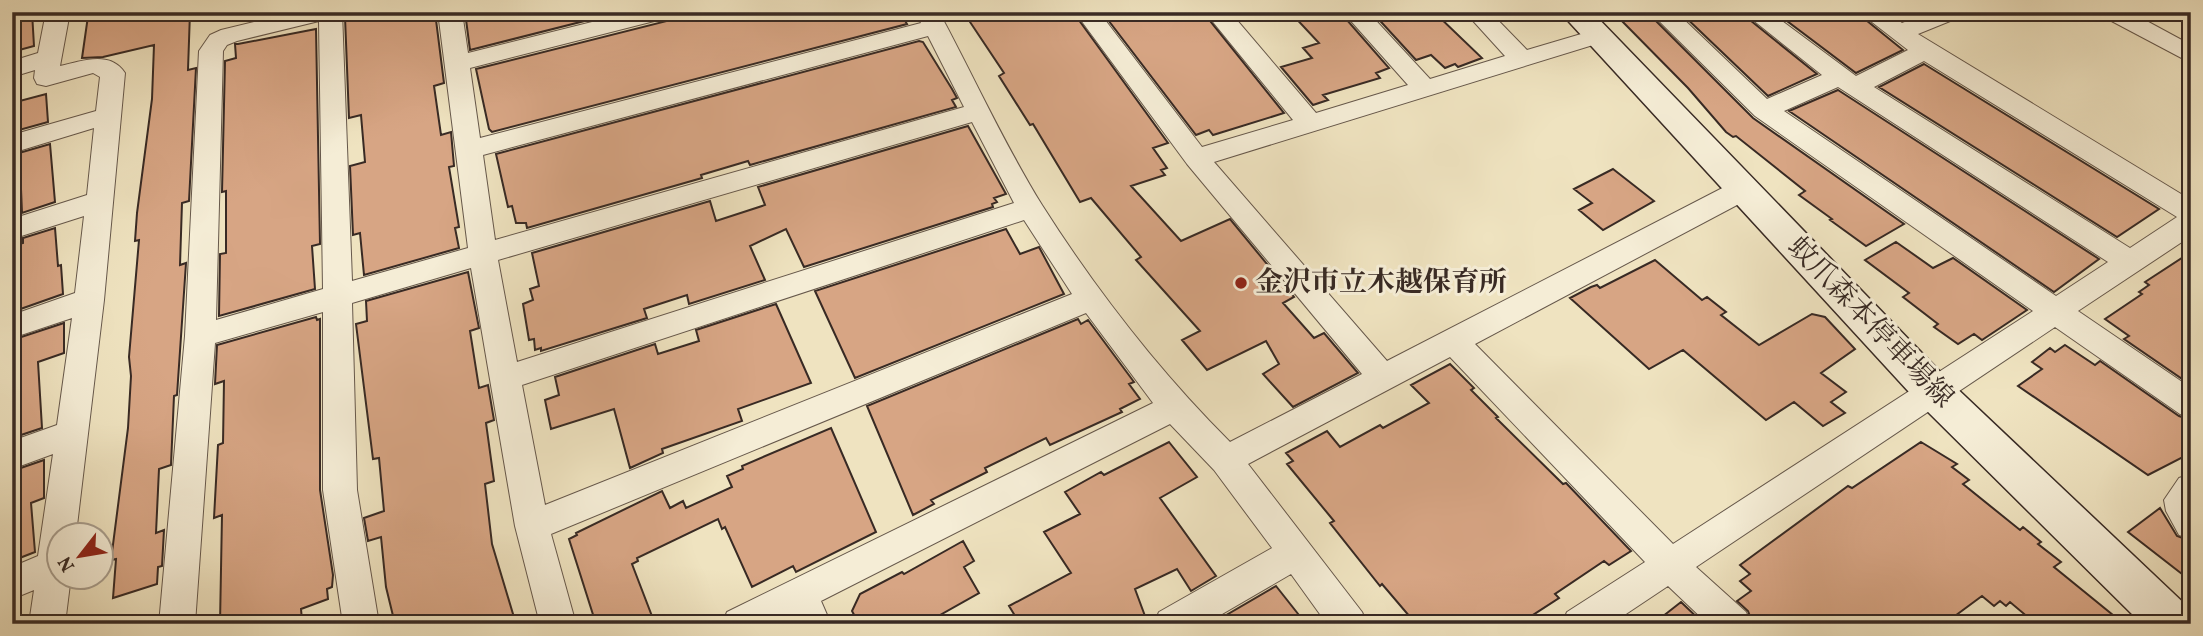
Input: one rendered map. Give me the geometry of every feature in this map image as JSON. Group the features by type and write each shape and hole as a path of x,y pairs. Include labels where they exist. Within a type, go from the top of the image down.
{"main road":[{"name":"蚊爪森本停車場線","path":"1587,24 1934,392 2174,624"}],"street":[{"path":"58,12 46,78 96,65 113,73 89,300 60,520"},
{"path":"219,12 240,12"},
{"path":"177,624 200,336 211,51 218,40 229,35 329,12 338,298 340,490 361,624"},
{"path":"450,12 483,256 532,526 558,624"},
{"path":"457,63 662,12"},
{"path":"1087,12 1196,158 1383,378"},
{"path":"1217,12 1310,124"},
{"path":"1355,12 1424,88"},
{"path":"1476,12 1521,58"},
{"path":"1662,12 1764,110 2191,405"},
{"path":"1755,12 1848,81 2130,262"},
{"path":"1871,12 1925,51 2191,213"},
{"path":"1900,33 1952,12"},
{"path":"2112,12 2191,55"},
{"path":"468,150 931,20 1030,208 1091,299 1174,407 1226,460 1349,624"},
{"path":"1196,158 1521,58 1587,24"},
{"path":"1764,110 1925,51"},
{"path":"12,69 50,58"},
{"path":"200,336 979,111"},
{"path":"12,144 107,116"},
{"path":"1226,460 1744,189"},
{"path":"12,229 98,201"},
{"path":"505,378 1030,208"},
{"path":"1580,624 2191,222"},
{"path":"532,526 1091,299"},
{"path":"12,327 89,300"},
{"path":"1453,341 1670,565 1733,624"},
{"path":"740,624 806,609 1174,407"},
{"path":"12,455 70,434"},
{"path":"2191,488 2181,500 2183,511 2191,524"},
{"path":"1172,624 1295,553"},
{"path":"12,583 46,569"},
{"path":"47,624 51,590"}],"building":[{"path":"12,12 32,12 34,46 12,52"},
{"path":"106,12 190,12 188,70 196,68 189,201 182,203 180,265 186,263 177,395 174,396 171,465 159,469 156,533 164,530 162,566 158,567 157,584 113,598 114,590 116,590 116,521 128,428 131,376 129,357 139,240 135,241 137,213 152,99 154,45 103,57 82,58 88,16"},
{"path":"366,12 435,12 444,83 434,86 441,135 451,132 454,166 449,167 459,227 455,228 459,248 364,275 360,233 353,235 350,166 365,162 361,115 349,118 345,17"},
{"path":"465,12 620,12 470,50"},
{"path":"676,12 900,12 907,24 492,132 489,129 476,69 671,20"},
{"path":"973,12 1073,12 1168,143 1153,148 1167,168 1161,170 1165,175 1131,186 1181,241 1230,219 1294,297 1283,303 1314,338 1324,333 1358,373 1293,407 1263,374 1279,364 1266,341 1207,370 1182,340 1200,331 1136,260 1141,257 1091,198 1080,202 1033,124 1030,125 999,76 1004,73 968,19 976,17"},
{"path":"1102,12 1203,12 1284,113 1213,135 1209,130 1196,135"},
{"path":"1290,12 1340,12 1389,68 1376,73 1380,78 1323,95 1328,100 1313,105 1281,67 1312,58 1303,48 1319,43"},
{"path":"1372,12 1434,12 1482,58 1458,67 1455,64 1445,68 1431,55 1416,60"},
{"path":"1613,12 1647,12 1753,118 1904,224 1866,246 1830,220 1832,219 1799,195 1805,191 1736,136 1726,132 1688,88"},
{"path":"1680,12 1740,12 1817,74 1768,96"},
{"path":"1775,12 1856,12 1903,50 1856,73"},
{"path":"316,29 320,244 312,246 315,289 219,316 220,254 226,253 226,191 222,192 225,61 236,58 235,44"},
{"path":"923,42 952,89 957,98 952,100 956,107 750,165 748,161 701,175 702,178 527,228 526,223 516,223 512,206 508,207 496,154"},
{"path":"1924,64 2159,209 2117,237 1879,87"},
{"path":"1838,90 2099,259 2054,292 1789,111"},
{"path":"46,94 48,122 12,132 12,103"},
{"path":"968,126 1006,194 994,198 997,202 992,204 993,207 804,267 786,229 750,246 765,280 689,304 687,295 644,309 647,318 541,351 541,348 535,350 534,339 529,340 523,304 533,300 530,289 539,286 532,253 710,201 716,221 765,205 758,187"},
{"path":"50,144 55,202 22,213 20,165 12,167 12,155"},
{"path":"1613,169 1654,201 1603,230 1579,210 1592,203 1574,189"},
{"path":"55,228 63,294 12,312 12,246 23,243 23,238"},
{"path":"1006,229 1020,254 1039,247 1064,294 855,378 815,291"},
{"path":"1896,242 1933,268 1953,258 2027,310 1982,340 1974,334 1958,344 1934,327 1938,324 1903,297 1909,293 1865,260"},
{"path":"2191,252 2191,385 2124,339 2129,336 2105,319 2142,294 2139,292 2149,285 2145,282"},
{"path":"1655,260 1702,300 1707,297 1726,312 1721,315 1759,345 1812,314 1825,317 1855,349 1821,373 1846,392 1831,402 1845,413 1823,426 1794,402 1766,420 1683,350 1649,369 1570,298 1597,285 1600,288"},
{"path":"468,272 479,328 470,331 479,388 488,385 494,420 486,423 494,481 485,484 492,544 516,624 395,624 386,587 381,537 368,541 364,518 384,511 379,458 373,459 356,324 367,321 366,301"},
{"path":"776,304 811,383 738,409 742,421 662,449 663,453 630,468 614,409 551,429 545,400 559,395 555,377 655,344 658,354 699,341 696,330"},
{"path":"316,317 317,320 320,319 320,490 333,575 332,587 327,589 328,599 301,609 302,620 289,624 220,624 222,515 214,518 218,445 223,443 224,381 215,384 217,345"},
{"path":"1078,319 1081,324 1088,320 1134,382 1129,384 1140,399 1120,409 1122,412 1050,445 1046,438 985,468 987,472 931,500 934,504 913,515 867,406"},
{"path":"64,323 64,353 38,362 42,428 12,438 12,340"},
{"path":"2065,345 2095,365 2100,361 2179,416 2191,420 2191,453 2148,475 2018,386 2042,369 2032,362 2050,348 2055,352"},
{"path":"1450,364 1474,388 1471,390 1498,417 1496,418 1563,484 1566,483 1631,551 1609,565 1604,561 1555,594 1559,598 1519,624 1416,624 1382,584 1380,586 1330,523 1334,521 1287,464 1293,461 1286,453 1327,431 1340,447 1429,403 1411,385"},
{"path":"831,428 876,532 796,572 793,566 752,587 725,527 722,529 718,519 637,558 638,561 632,564 655,624 596,624 569,539 577,535 576,533 662,491 670,508 683,501 686,508 732,487 727,476 743,469 742,466"},
{"path":"1169,442 1197,477 1160,498 1216,576 1191,591 1177,569 1135,589 1145,616 1130,624 1020,624 1009,606 1071,573 1044,532 1080,514 1065,492 1101,472 1104,475"},
{"path":"1921,442 1957,464 1952,467 1969,480 1963,484 2020,530 2023,527 2041,542 2038,544 2061,562 2054,567 2124,624 2036,624 2010,602 2006,606 2000,601 1994,606 1982,596 1944,624 1753,624 1748,611 1737,601 1751,591 1740,581 1750,574 1740,565 1848,486 1852,488"},
{"path":"44,460 44,498 31,503 35,552 12,561 12,471"},
{"path":"2160,508 2177,536 2191,541 2191,581 2128,532"},
{"path":"963,541 974,561 964,567 979,593 924,624 859,624 852,611 860,594 902,572 904,574"},
{"path":"1276,586 1306,624 1211,624"},
{"path":"1681,602 1704,624 1653,624"}],"place":[{"name":"金沢市立木越保育所","path":"1241,283"}]}
